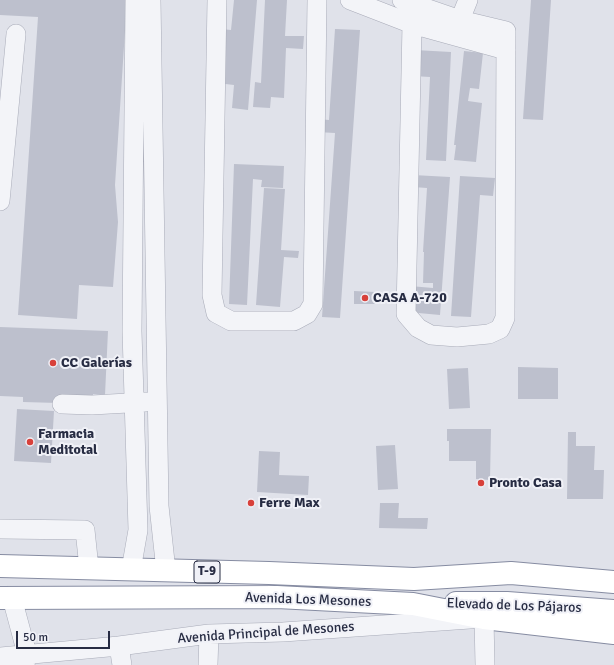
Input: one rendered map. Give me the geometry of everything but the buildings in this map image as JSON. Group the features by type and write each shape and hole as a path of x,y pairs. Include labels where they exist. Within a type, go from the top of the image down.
{"highway":[{"name":"Avenida Los Mesones","path":"0,566 166,570 414,579 511,573 614,582"},
{"name":"Elevado de Los Pájaros","path":"414,579 614,594"},
{"name":"Avenida Los Mesones","path":"6,598 277,597 413,604 484,618 614,633"},
{"name":"Elevado de Los Pájaros","path":"413,604 507,603 614,611"}],"street":[{"path":"131,570 138,530 132,331 135,0"},
{"path":"151,0 159,506 166,570"},
{"path":"217,0 212,295 216,313 231,321 294,321 307,314 313,304 317,0"},
{"path":"350,0 369,4 412,24 506,50"},
{"path":"460,20 468,0"},
{"path":"409,2 460,20 506,31 505,318 500,329 489,334 457,337 431,335 418,328 406,314 412,24 409,2"},
{"path":"0,201 16,34"},
{"path":"62,404 92,405 135,403 157,400"},
{"path":"0,529 85,530 89,568"},
{"path":"6,598 26,660"},
{"path":"484,618 485,665"},
{"name":"Avenida Principal de Mesones","path":"0,656 26,660 209,634 283,632 484,618"},
{"path":"208,665 209,634"},
{"path":"119,646 122,665"}],"place":[{"name":"CASA A-720","path":"365,298"},
{"name":"CC Galerías","path":"53,363"},
{"name":"Farmacia Meditotal","path":"30,442"},
{"name":"Pronto Casa","path":"481,483"},
{"name":"Ferre Max","path":"251,503"}]}
